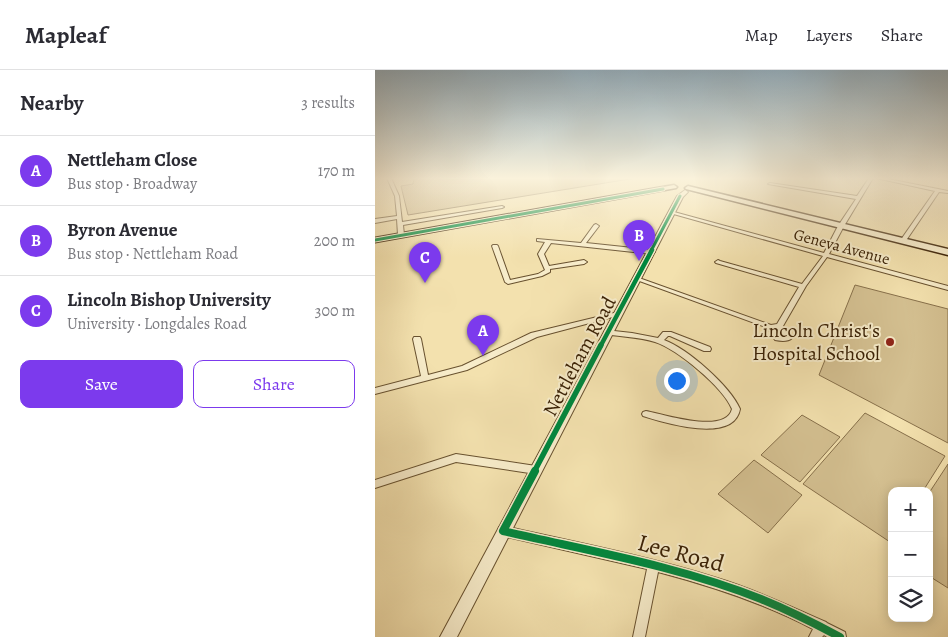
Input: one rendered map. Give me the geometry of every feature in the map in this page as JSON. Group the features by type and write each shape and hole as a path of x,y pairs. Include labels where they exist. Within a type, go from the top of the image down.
{"main road":[{"path":"375,240 575,204"},
{"path":"753,204 948,252"}],"street":[{"path":"398,204 401,235"},
{"name":"Nettleham Road","path":"448,637 675,204"},
{"path":"779,326 803,286 826,255 854,204"},
{"path":"903,241 928,204"},
{"path":"399,224 502,207"},
{"name":"Geneva Avenue","path":"672,213 948,288"},
{"path":"375,220 399,217"},
{"path":"582,245 596,226"},
{"path":"539,240 652,252"},
{"path":"495,246 508,282 540,275 548,271 541,254 549,241"},
{"path":"547,268 584,262"},
{"path":"718,262 803,286"},
{"path":"637,280 770,327 779,326"},
{"path":"375,390 464,368 534,335 618,314"},
{"path":"770,327 778,338 788,338 779,326"},
{"path":"608,332 659,341 673,346 689,358 730,397 735,409 734,415 729,420 714,425 658,412 646,414"},
{"path":"659,341 666,334 671,334 707,349"},
{"path":"417,339 425,378"},
{"path":"375,484 456,458 536,470"},
{"name":"Lee Road","path":"503,531 653,567 737,590 819,632 840,637"},
{"path":"639,637 653,567"}],"shaded area":[{"path":"405,204 473,204 408,215"},
{"name":"Lincoln Christ's Hospital School","path":"855,285 948,309 948,443 819,375"},
{"path":"865,413 945,456 926,487 888,487 888,541 803,484"},
{"path":"802,415 840,437 800,482 761,455"},
{"path":"754,460 802,495 768,533 718,494"},
{"path":"948,464 948,588 933,579 933,487"}],"cycle path":[{"path":"375,240 576,204"},
{"path":"676,204 503,531 633,560 719,584 761,598 801,616 840,637"}],"place":[{"name":"Byron Avenue","path":"639,261"},
{"name":"Lincoln Bishop University","path":"425,283"},
{"name":"Lincoln Christ's Hospital School","path":"890,342"},
{"name":"Nettleham Close","path":"483,356"}]}
